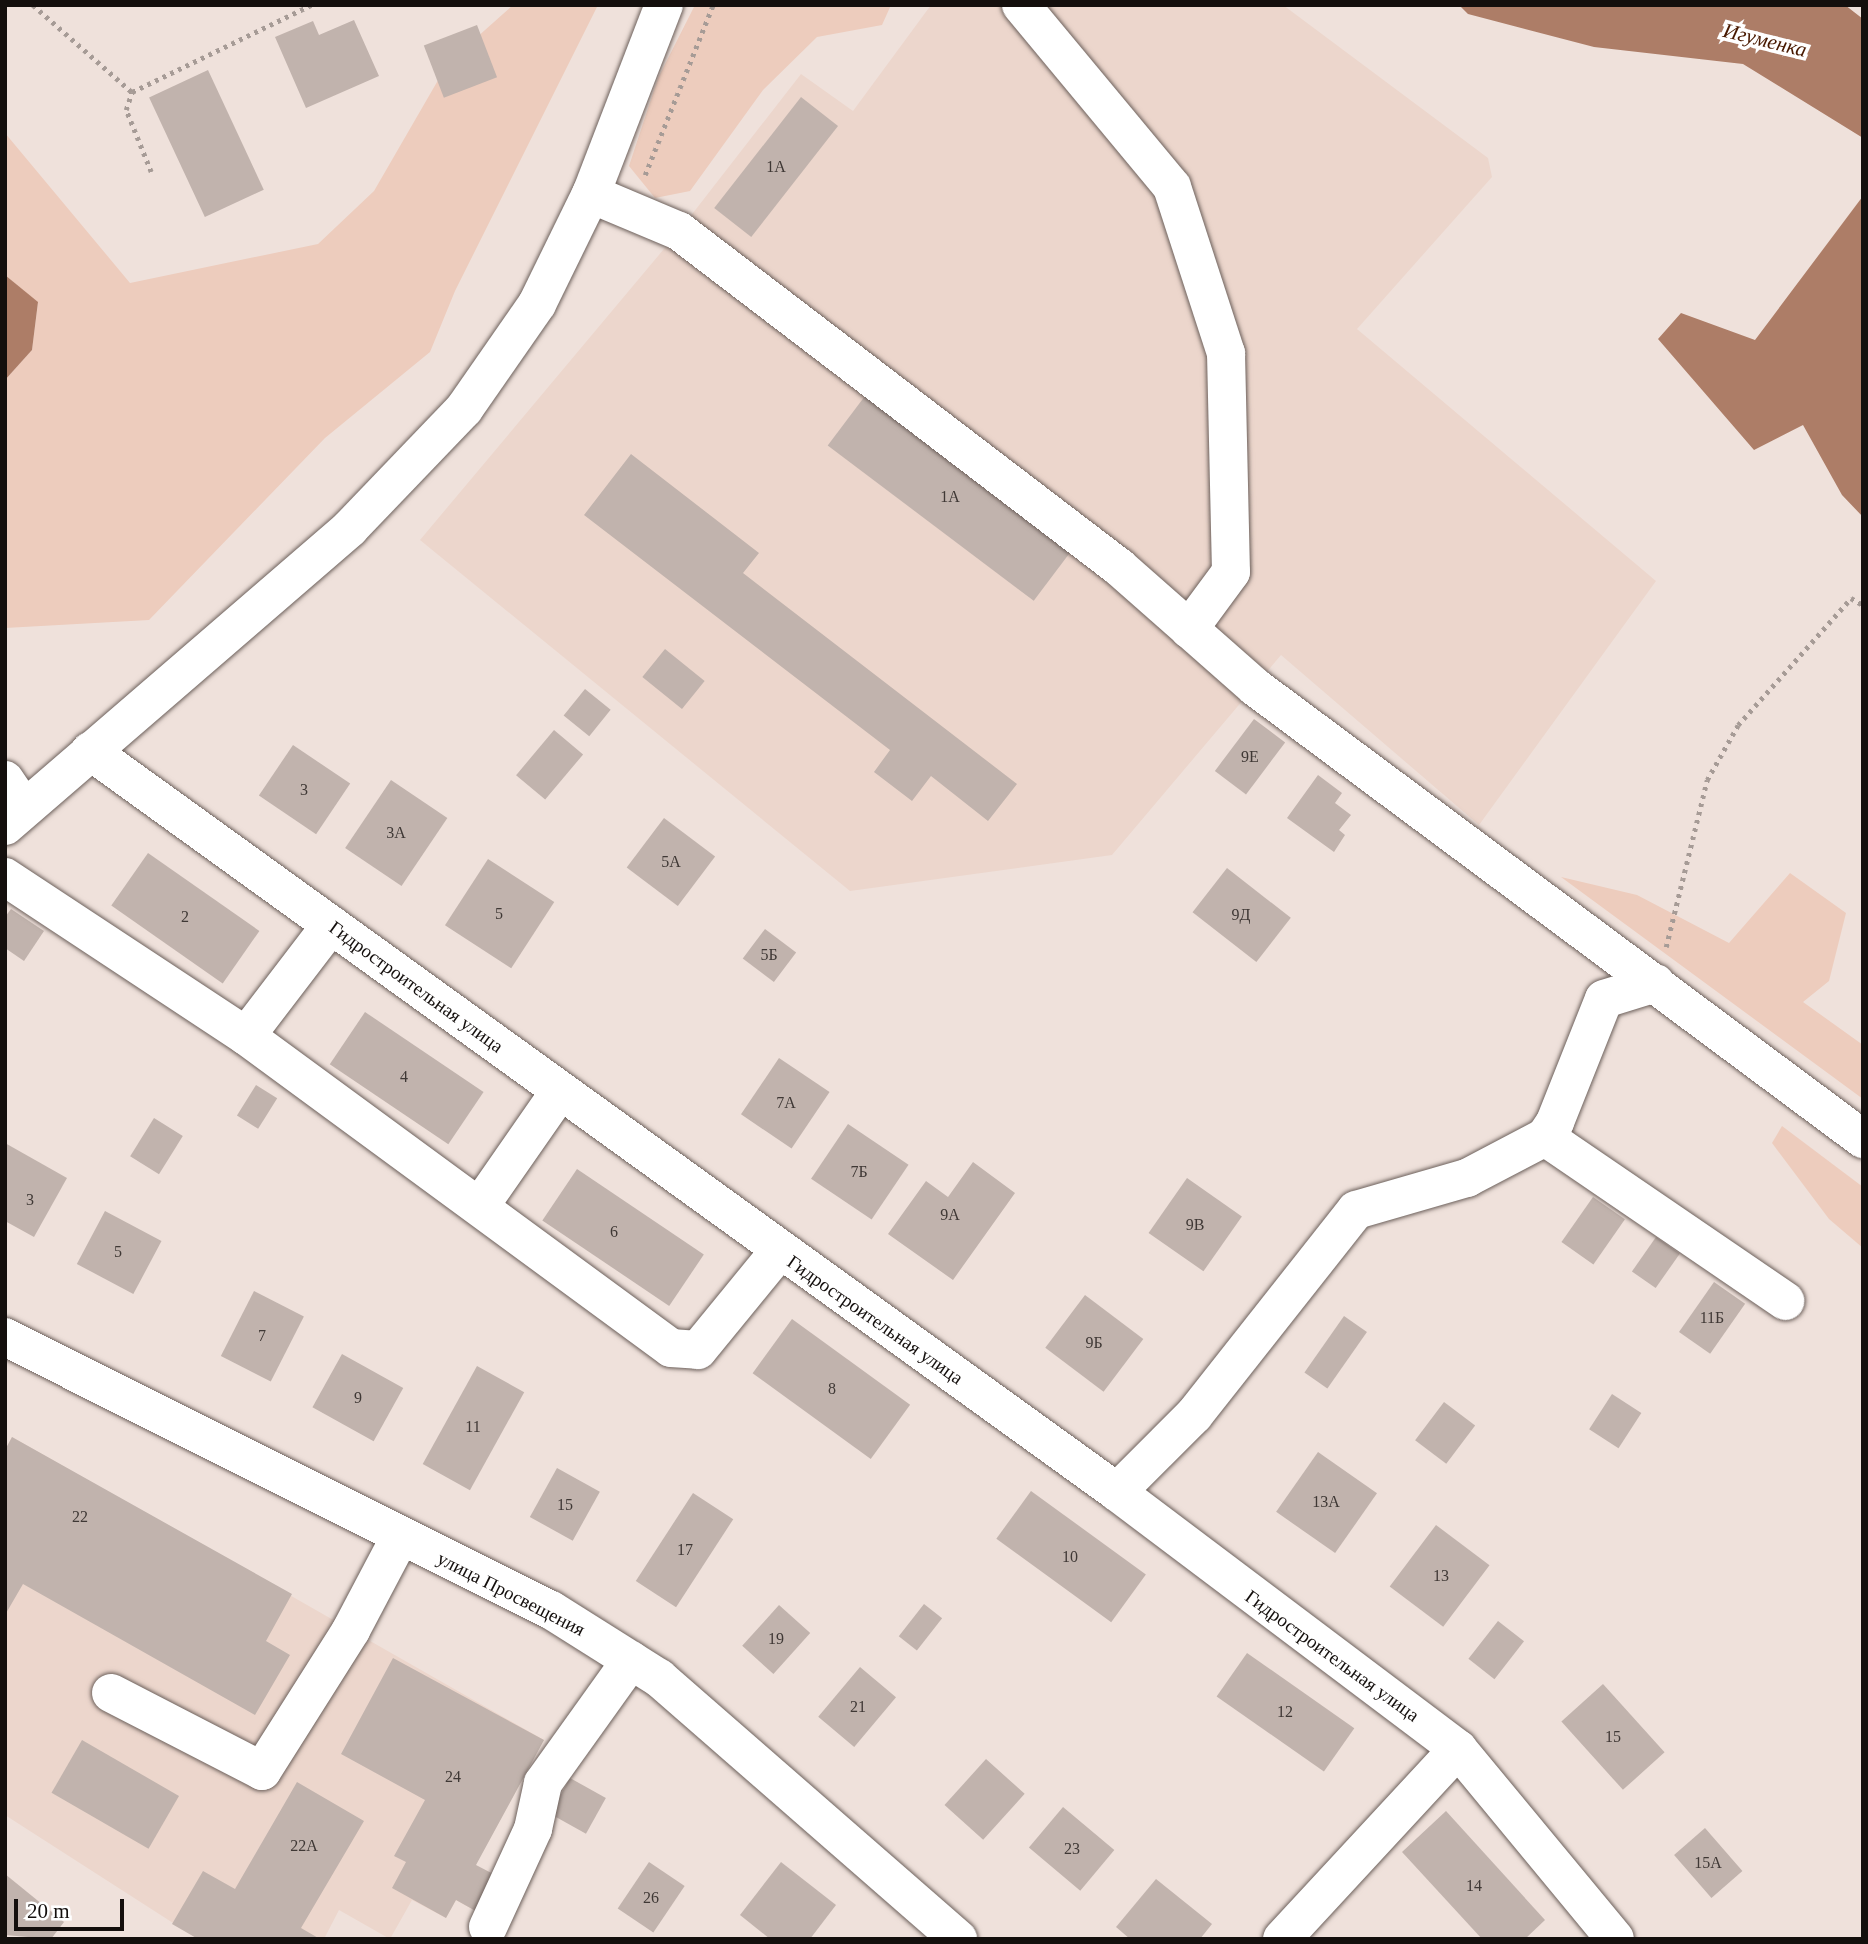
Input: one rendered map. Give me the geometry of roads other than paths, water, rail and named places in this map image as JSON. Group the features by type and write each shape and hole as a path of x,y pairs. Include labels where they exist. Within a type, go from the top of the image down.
{"street":[{"path":"12,805 90,751 350,528 464,409 537,304 591,194 664,5"},
{"path":"1021,5 1172,187 1226,353 1231,572 1189,629"},
{"path":"591,194 679,231 1119,568 1255,687 1863,1139"},
{"name":"Гидростроительная улица","path":"90,751 779,1251 1117,1492 1458,1749 1615,1939"},
{"path":"5,877 246,1037 671,1348 698,1350 779,1251"},
{"path":"246,1037 331,925"},
{"path":"1117,1492 1194,1415 1356,1210 1468,1178 1545,1138 1555,1122 1604,999 1656,983"},
{"path":"480,1206 560,1091"},
{"path":"1545,1138 1785,1301"},
{"name":"улица Просвещения","path":"5,1337 400,1537 551,1610 631,1660 659,1678 958,1939"},
{"path":"111,1693 262,1771 351,1630 400,1537"},
{"path":"488,1927 533,1829 543,1783 631,1660"},
{"path":"1282,1939 1458,1749"}],"water":[{"name":"Игуменка","path":"1459,5 1845,5 1863,19 1863,138 1743,64 1594,47 1468,14"},
{"path":"1863,196 1863,517 1842,495 1803,425 1754,450 1658,339 1681,313 1755,340"},
{"path":"5,275 38,302 32,350 5,380"}]}
